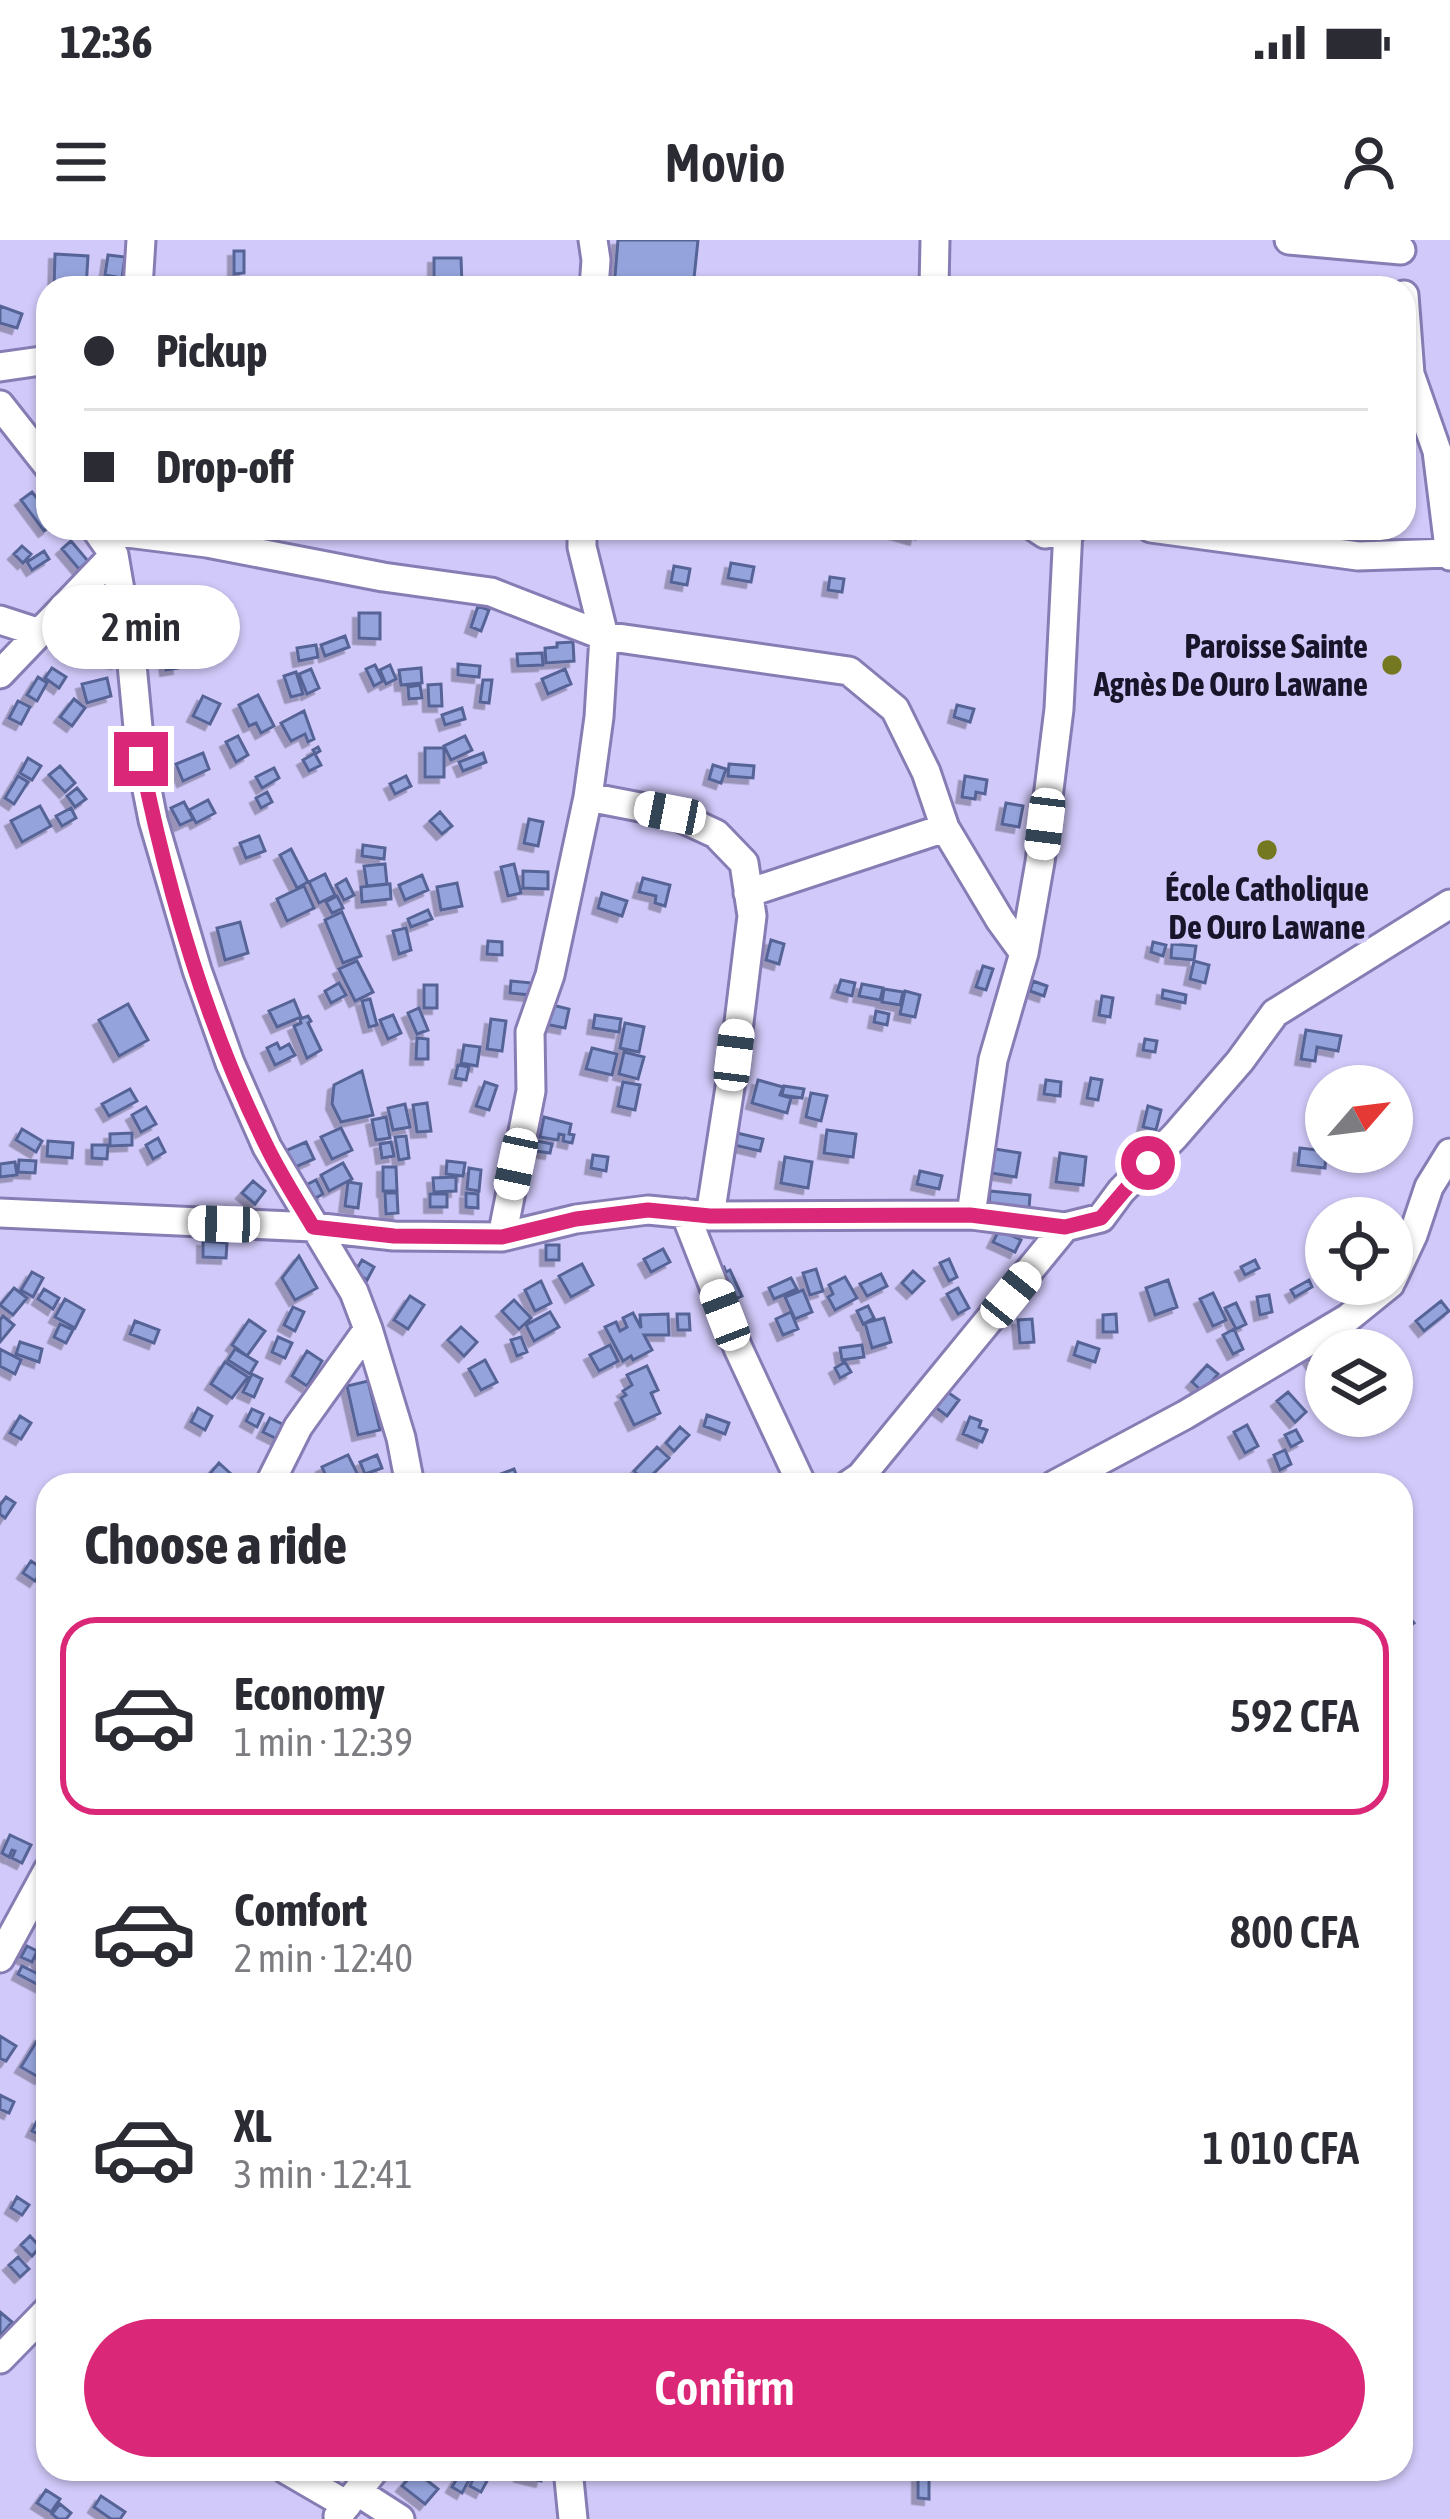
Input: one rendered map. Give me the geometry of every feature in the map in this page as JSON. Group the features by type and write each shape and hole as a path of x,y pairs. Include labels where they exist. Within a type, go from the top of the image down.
{"street":[{"path":"139,276 141,240"},
{"path":"593,240 595,276"},
{"path":"934,240 934,276"},
{"path":"1288,240 1400,245 1403,276"},
{"path":"0,367 36,362"},
{"path":"1240,540 1358,556 1450,554 1437,451 1416,391"},
{"path":"0,405 36,451"},
{"path":"103,540 114,554 153,820 196,970 267,1147 354,1292 408,1473"},
{"path":"183,540 491,592 604,637 849,671 895,709 926,772 946,828 1024,953"},
{"path":"502,1237 531,1091 530,1031 550,975 588,797 599,717 604,637 582,540"},
{"path":"970,1215 993,1060 1024,953 1040,862 1059,710 1070,540"},
{"path":"0,674 114,554"},
{"path":"0,620 40,632"},
{"path":"588,797 670,813 716,834 744,863 752,916 749,939 698,1215 738,1348 796,1473"},
{"path":"748,893 946,828"},
{"path":"0,1213 313,1227 394,1236 502,1237 576,1219 648,1210 698,1215 970,1215 1065,1227 1101,1218 1240,1061 1275,1013 1450,904"},
{"path":"1413,1235 1429,1187 1450,1154"},
{"path":"864,1473 1065,1227"},
{"path":"1076,1473 1185,1415 1364,1305"},
{"path":"275,1473 298,1427 368,1329"},
{"path":"0,1958 36,1892"},
{"path":"0,2359 36,2325"},
{"path":"306,2481 347,2505 400,2519"},
{"path":"347,2505 366,2481"},
{"path":"569,2481 573,2519"}],"building":[{"path":"618,240 698,240 694,276 615,276"},
{"path":"234,251 244,251 244,273 234,274"},
{"path":"55,254 88,256 87,276 54,276"},
{"path":"108,255 125,257 122,276 105,275"},
{"path":"434,258 461,258 462,276 434,276"},
{"path":"0,306 22,314 17,328 0,323"},
{"path":"32,492 36,497 36,520 21,500"},
{"path":"71,541 88,561 79,569 62,549"},
{"path":"22,546 31,554 23,563 14,554"},
{"path":"44,551 49,559 32,570 27,562"},
{"path":"731,563 754,567 751,582 728,578"},
{"path":"674,566 690,569 687,585 671,582"},
{"path":"830,577 844,579 842,592 828,590"},
{"path":"95,592 113,600 102,622 84,613"},
{"path":"478,606 489,610 481,631 471,627"},
{"path":"359,613 380,613 380,639 359,638"},
{"path":"345,636 349,647 325,656 321,645"},
{"path":"573,642 574,661 546,663 545,648"},
{"path":"107,643 120,645 117,663 105,661"},
{"path":"175,644 178,668 166,670 163,646"},
{"path":"316,645 318,657 299,661 297,648"},
{"path":"542,653 543,665 518,666 517,654"},
{"path":"458,664 480,666 479,677 458,675"},
{"path":"375,665 383,681 374,686 366,669"},
{"path":"390,665 396,679 386,684 380,670"},
{"path":"52,668 66,677 59,688 45,678"},
{"path":"421,668 422,683 401,685 399,670"},
{"path":"311,669 319,688 307,694 299,674"},
{"path":"565,669 571,684 548,694 542,679"},
{"path":"296,672 303,694 291,697 284,676"},
{"path":"38,677 47,683 37,701 27,695"},
{"path":"107,678 111,696 87,703 82,684"},
{"path":"483,680 492,680 489,703 480,702"},
{"path":"441,684 442,706 429,706 428,685"},
{"path":"420,685 422,698 409,699 408,687"},
{"path":"258,695 274,726 261,733 256,723 249,726 239,705"},
{"path":"203,696 220,704 210,724 193,716"},
{"path":"74,699 85,708 72,726 60,717"},
{"path":"18,701 30,707 21,724 9,718"},
{"path":"957,705 974,709 970,722 954,717"},
{"path":"462,708 465,719 445,725 442,715"},
{"path":"304,711 314,739 308,742 305,734 291,741 281,723"},
{"path":"238,736 248,755 236,762 226,742"},
{"path":"465,736 472,750 451,760 444,746"},
{"path":"318,747 315,754 321,765 309,771 303,760"},
{"path":"425,748 444,748 444,777 425,777"},
{"path":"203,753 209,769 183,781 176,764"},
{"path":"483,753 486,762 463,771 459,762"},
{"path":"28,758 41,766 32,780 20,773"},
{"path":"729,764 754,766 753,778 728,776"},
{"path":"713,765 726,769 721,783 709,779"},
{"path":"60,766 75,783 65,792 49,775"},
{"path":"274,768 279,778 262,788 256,777"},
{"path":"18,776 28,782 14,804 5,798"},
{"path":"406,776 411,786 395,794 390,784"},
{"path":"965,776 987,780 985,794 976,792 975,799 962,797"},
{"path":"77,788 86,799 75,807 67,796"},
{"path":"267,792 272,802 261,808 256,798"},
{"path":"208,800 215,813 196,823 189,810"},
{"path":"184,802 193,819 180,825 171,808"},
{"path":"1006,803 1023,806 1019,827 1002,824"},
{"path":"40,806 51,826 22,842 11,821"},
{"path":"71,808 76,818 62,826 56,816"},
{"path":"440,812 452,826 442,834 430,821"},
{"path":"529,819 543,822 538,846 524,843"},
{"path":"259,836 265,851 246,858 240,843"},
{"path":"363,845 385,848 384,859 362,856"},
{"path":"291,849 308,882 297,888 280,855"},
{"path":"385,864 387,884 367,886 364,866"},
{"path":"514,864 521,893 508,896 501,867"},
{"path":"523,871 548,872 548,889 523,888"},
{"path":"325,874 335,895 319,903 309,882"},
{"path":"422,875 428,890 405,900 399,885"},
{"path":"643,878 670,885 665,906 655,903 656,896 639,892"},
{"path":"346,879 354,895 344,900 336,885"},
{"path":"457,883 462,906 441,910 437,887"},
{"path":"390,884 391,899 362,902 361,887"},
{"path":"304,886 314,908 287,921 277,899"},
{"path":"602,893 627,901 622,916 598,908"},
{"path":"337,896 343,908 332,913 326,902"},
{"path":"428,910 432,919 411,927 408,919"},
{"path":"342,912 361,956 343,963 325,920"},
{"path":"240,922 248,953 225,960 217,928"},
{"path":"406,928 411,950 399,954 393,931"},
{"path":"771,940 784,944 779,964 766,960"},
{"path":"488,941 502,942 502,955 487,954"},
{"path":"1153,942 1166,945 1163,956 1151,952"},
{"path":"1172,944 1196,946 1194,960 1171,958"},
{"path":"357,961 373,992 355,1001 339,969"},
{"path":"1194,961 1209,965 1205,983 1190,979"},
{"path":"983,966 993,969 986,990 976,987"},
{"path":"841,980 855,983 852,996 837,992"},
{"path":"511,981 532,983 530,995 510,993"},
{"path":"1033,981 1047,986 1044,996 1030,991"},
{"path":"339,983 346,995 331,1003 325,991"},
{"path":"862,984 883,988 880,1000 859,996"},
{"path":"424,985 437,985 437,1008 424,1008"},
{"path":"884,989 903,992 900,1005 882,1002"},
{"path":"1163,990 1186,995 1185,1003 1162,998"},
{"path":"905,991 920,995 915,1017 900,1014"},
{"path":"1102,996 1113,998 1110,1017 1099,1015"},
{"path":"370,999 377,1025 369,1027 362,1001"},
{"path":"294,1000 301,1017 277,1027 269,1011"},
{"path":"544,1003 569,1009 565,1028 540,1023"},
{"path":"128,1004 148,1040 119,1056 99,1020"},
{"path":"419,1008 428,1030 417,1034 408,1013"},
{"path":"876,1011 889,1014 887,1025 874,1022"},
{"path":"393,1015 401,1033 388,1039 380,1020"},
{"path":"595,1015 621,1019 619,1032 593,1028"},
{"path":"308,1016 321,1050 307,1058 294,1026"},
{"path":"491,1019 506,1021 502,1051 487,1049"},
{"path":"625,1023 644,1027 639,1052 620,1048"},
{"path":"1306,1030 1341,1036 1338,1051 1317,1047 1315,1061 1301,1059"},
{"path":"417,1038 428,1039 428,1059 416,1059"},
{"path":"1145,1039 1157,1041 1155,1052 1143,1050"},
{"path":"277,1043 280,1049 289,1044 295,1055 275,1065 267,1048"},
{"path":"464,1045 480,1047 477,1066 461,1063"},
{"path":"592,1048 617,1054 612,1075 586,1069"},
{"path":"624,1052 644,1057 638,1079 619,1074"},
{"path":"458,1065 469,1067 466,1080 455,1078"},
{"path":"362,1071 373,1115 341,1122 332,1104 334,1085"},
{"path":"1091,1078 1102,1080 1098,1100 1087,1098"},
{"path":"758,1080 783,1087 780,1095 791,1098 787,1113 752,1103"},
{"path":"1046,1080 1061,1082 1060,1096 1044,1094"},
{"path":"485,1082 497,1086 489,1110 476,1106"},
{"path":"623,1082 640,1085 635,1110 618,1106"},
{"path":"784,1086 804,1089 802,1098 782,1095"},
{"path":"130,1089 137,1101 109,1116 102,1104"},
{"path":"811,1093 827,1096 821,1121 806,1117"},
{"path":"427,1103 431,1131 417,1132 413,1105"},
{"path":"405,1104 410,1127 393,1130 388,1108"},
{"path":"1148,1106 1161,1110 1156,1130 1143,1127"},
{"path":"146,1107 156,1124 141,1132 132,1115"},
{"path":"386,1117 390,1138 376,1140 372,1120"},
{"path":"544,1117 571,1124 572,1143 559,1134 558,1140 540,1137"},
{"path":"341,1128 352,1150 332,1159 321,1137"},
{"path":"22,1129 42,1141 36,1152 16,1140"},
{"path":"827,1130 856,1134 853,1157 824,1153"},
{"path":"132,1133 132,1145 110,1146 110,1134"},
{"path":"737,1133 763,1139 760,1151 734,1145"},
{"path":"406,1136 409,1158 399,1160 395,1137"},
{"path":"158,1138 165,1152 153,1159 146,1145"},
{"path":"48,1141 73,1143 72,1158 47,1156"},
{"path":"537,1141 552,1144 550,1153 535,1151"},
{"path":"306,1142 314,1159 293,1168 285,1151"},
{"path":"391,1142 394,1156 382,1158 380,1144"},
{"path":"92,1145 108,1145 107,1159 92,1158"},
{"path":"1300,1148 1305,1149 1305,1166 1298,1165"},
{"path":"995,1149 1020,1153 1016,1177 991,1173"},
{"path":"1060,1153 1086,1157 1083,1185 1056,1182"},
{"path":"593,1155 608,1157 606,1171 591,1168"},
{"path":"785,1157 812,1162 808,1188 781,1183"},
{"path":"19,1160 36,1161 35,1173 18,1172"},
{"path":"447,1161 465,1163 463,1176 446,1174"},
{"path":"15,1162 17,1175 0,1177 0,1164"},
{"path":"343,1163 352,1179 329,1191 321,1175"},
{"path":"383,1167 396,1167 397,1191 383,1191"},
{"path":"469,1168 481,1170 479,1191 467,1189"},
{"path":"920,1171 942,1176 939,1189 917,1184"},
{"path":"456,1177 456,1191 434,1192 433,1178"},
{"path":"316,1180 323,1194 312,1200 304,1186"},
{"path":"253,1181 265,1191 255,1204 242,1193"},
{"path":"348,1182 361,1184 358,1208 345,1206"},
{"path":"990,1191 1030,1195 1029,1209 989,1205"},
{"path":"385,1193 397,1193 398,1213 386,1214"},
{"path":"466,1193 478,1194 478,1208 466,1207"},
{"path":"430,1194 447,1194 447,1207 430,1207"},
{"path":"999,1230 1021,1240 1015,1252 993,1242"},
{"path":"203,1241 227,1243 226,1258 203,1257"},
{"path":"546,1245 559,1245 559,1260 546,1260"},
{"path":"663,1249 670,1262 651,1272 644,1259"},
{"path":"299,1256 317,1288 295,1300 282,1278"},
{"path":"949,1259 957,1277 949,1281 940,1263"},
{"path":"362,1260 374,1267 367,1280 355,1272"},
{"path":"1255,1260 1259,1268 1245,1275 1241,1267"},
{"path":"582,1264 593,1285 571,1297 559,1276"},
{"path":"724,1267 742,1296 726,1303 712,1273"},
{"path":"816,1269 823,1291 810,1295 803,1273"},
{"path":"913,1271 924,1281 912,1293 902,1283"},
{"path":"32,1272 43,1278 33,1297 21,1290"},
{"path":"881,1274 887,1286 867,1296 860,1284"},
{"path":"845,1277 857,1298 835,1310 828,1297 833,1294 829,1285"},
{"path":"791,1278 797,1289 774,1299 769,1288"},
{"path":"1168,1280 1177,1307 1155,1315 1146,1288"},
{"path":"541,1281 551,1303 535,1311 525,1290"},
{"path":"1305,1282 1305,1291 1295,1297 1291,1290"},
{"path":"14,1288 27,1298 13,1315 0,1305"},
{"path":"958,1288 969,1308 958,1314 947,1294"},
{"path":"44,1289 59,1298 53,1309 38,1299"},
{"path":"803,1290 812,1312 795,1319 785,1297"},
{"path":"1213,1293 1226,1320 1213,1326 1200,1299"},
{"path":"1269,1295 1272,1312 1260,1315 1257,1297"},
{"path":"410,1296 424,1305 408,1329 394,1320"},
{"path":"65,1299 84,1310 75,1328 55,1317"},
{"path":"514,1300 531,1318 519,1329 502,1311"},
{"path":"1441,1301 1449,1311 1424,1331 1416,1321"},
{"path":"1236,1303 1246,1324 1236,1329 1225,1308"},
{"path":"868,1306 874,1318 863,1324 857,1311"},
{"path":"293,1307 304,1312 295,1331 284,1325"},
{"path":"550,1312 559,1327 534,1341 526,1325"},
{"path":"791,1312 798,1329 783,1335 776,1319"},
{"path":"633,1313 641,1328 640,1315 668,1314 669,1335 644,1335 652,1350 623,1361 605,1327 616,1322 620,1331 627,1327 623,1318"},
{"path":"677,1314 689,1314 690,1330 678,1330"},
{"path":"1116,1314 1117,1332 1103,1332 1103,1315"},
{"path":"3,1316 14,1325 0,1342 0,1320"},
{"path":"884,1318 891,1342 872,1348 865,1323"},
{"path":"1032,1319 1034,1342 1020,1343 1018,1320"},
{"path":"249,1320 265,1331 247,1356 232,1345"},
{"path":"135,1321 159,1330 154,1343 130,1334"},
{"path":"60,1324 73,1330 66,1343 54,1337"},
{"path":"461,1327 477,1342 464,1356 448,1340"},
{"path":"1234,1329 1243,1349 1233,1354 1223,1335"},
{"path":"278,1337 292,1343 285,1358 272,1352"},
{"path":"521,1337 527,1352 517,1356 511,1340"},
{"path":"20,1342 42,1349 39,1362 16,1354"},
{"path":"1078,1342 1099,1349 1095,1362 1074,1355"},
{"path":"610,1345 618,1361 599,1371 590,1355"},
{"path":"862,1345 864,1357 842,1360 840,1348"},
{"path":"0,1349 21,1360 15,1374 0,1366"},
{"path":"235,1349 257,1362 250,1374 228,1360"},
{"path":"307,1351 322,1361 307,1386 292,1376"},
{"path":"485,1360 497,1382 481,1390 469,1369"},
{"path":"225,1362 248,1377 232,1398 211,1384"},
{"path":"845,1362 851,1372 840,1378 835,1368"},
{"path":"1207,1365 1218,1374 1203,1392 1192,1382"},
{"path":"647,1366 658,1390 651,1393 660,1413 634,1425 621,1398 632,1385 627,1375"},
{"path":"252,1374 262,1379 254,1397 243,1392"},
{"path":"368,1381 380,1430 358,1435 347,1386"},
{"path":"946,1391 959,1400 947,1416 935,1407"},
{"path":"1288,1392 1305,1413 1295,1422 1277,1401"},
{"path":"198,1408 212,1416 205,1430 191,1422"},
{"path":"252,1409 263,1414 257,1427 246,1421"},
{"path":"707,1415 729,1423 725,1434 704,1426"},
{"path":"20,1416 31,1423 21,1439 10,1433"},
{"path":"970,1417 987,1430 982,1442 963,1434"},
{"path":"270,1418 284,1425 277,1439 263,1432"},
{"path":"1247,1425 1258,1446 1245,1453 1234,1432"},
{"path":"680,1427 689,1435 674,1451 666,1443"},
{"path":"1296,1430 1302,1441 1291,1447 1285,1435"},
{"path":"657,1447 669,1458 654,1473 634,1471"},
{"path":"1285,1450 1291,1464 1280,1470 1274,1455"},
{"path":"348,1455 357,1473 325,1473 322,1467"},
{"path":"377,1455 382,1468 365,1473 360,1462"},
{"path":"219,1463 230,1473 210,1473"},
{"path":"6,1497 15,1503 5,1518 0,1505"},
{"path":"31,1561 36,1564 35,1581 23,1573"},
{"path":"10,1835 31,1845 22,1863 12,1858 15,1851 9,1857 2,1853"},
{"path":"27,1946 36,1950 32,1962 21,1957"},
{"path":"22,1966 36,1973 36,1984 18,1974"},
{"path":"0,2036 16,2046 6,2061 0,2058"},
{"path":"36,2043 36,2076 21,2067"},
{"path":"0,2095 14,2102 9,2113 0,2109"},
{"path":"17,2197 29,2205 22,2215 11,2208"},
{"path":"30,2236 36,2252 32,2256 21,2245"},
{"path":"18,2257 29,2269 20,2277 9,2265"},
{"path":"0,2312 12,2322 0,2336"},
{"path":"406,2481 428,2481 438,2489 425,2504 402,2486"},
{"path":"456,2481 468,2481 462,2493 452,2487"},
{"path":"472,2481 487,2481 481,2492 470,2486"},
{"path":"918,2481 929,2481 929,2499 918,2498"},
{"path":"46,2490 60,2499 51,2512 37,2503"},
{"path":"101,2496 125,2512 120,2519 111,2519 94,2507"},
{"path":"60,2504 71,2513 66,2519 52,2514"}],"place":[{"name":"Paroisse Sainte Agnès De Ouro Lawane","path":"1392,665"},
{"name":"École Catholique De Ouro Lawane","path":"1267,850"}],"route":[{"path":"141,759 153,820 196,970 230,1063 267,1147 313,1227 394,1236 502,1237 576,1219 648,1210 710,1216 970,1215 1065,1227 1101,1218 1148,1163"}]}
